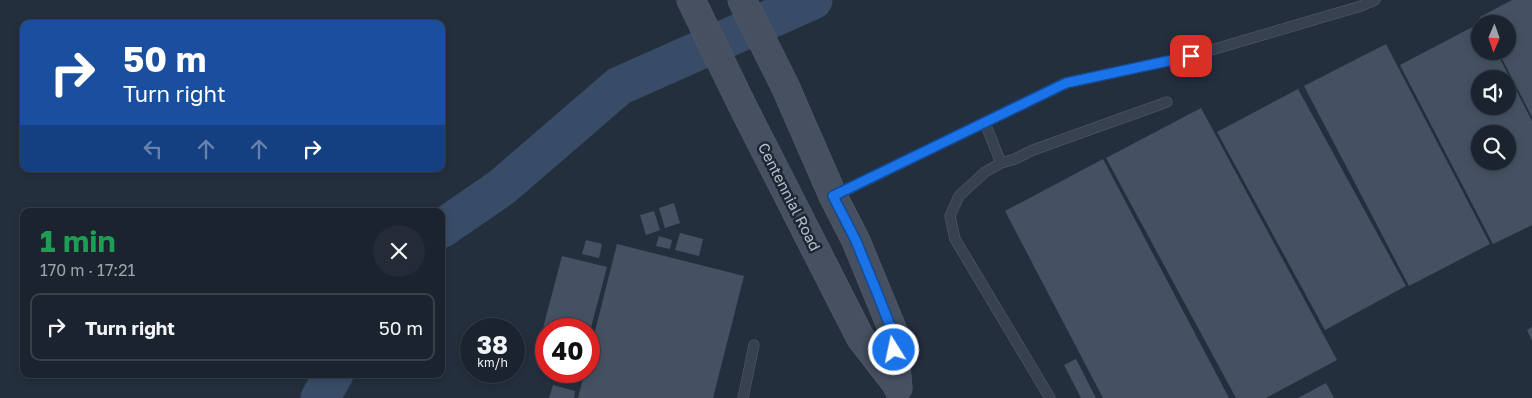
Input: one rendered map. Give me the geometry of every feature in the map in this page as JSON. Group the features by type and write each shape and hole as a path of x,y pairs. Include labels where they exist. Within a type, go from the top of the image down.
{"street":[{"name":"Centennial Road","path":"691,0 860,337 898,392"},
{"name":"Centennial Road","path":"742,0 785,86 833,196 856,241 892,331 898,392"}],"lane":[{"path":"833,196 1066,83 1191,56 1361,6 1375,0"},
{"path":"1050,398 956,239 950,216 959,196 985,172 1001,163 1167,102"},
{"path":"985,123 1001,163"},
{"path":"743,398 754,345"}],"building":[{"path":"1512,0 1532,0 1532,117 1516,86 1516,70 1508,70 1503,60 1516,60 1516,15 1484,15"},
{"path":"1471,28 1471,60 1501,60 1506,70 1471,70 1471,115 1516,115 1516,90 1532,121 1532,225 1493,244 1400,65"},
{"path":"1386,44 1490,244 1409,286 1304,86"},
{"path":"1298,89 1406,286 1325,330 1217,132"},
{"path":"1201,108 1337,360 1266,398 1236,398 1106,158"},
{"path":"1103,159 1229,398 1103,398 1005,211"},
{"path":"674,203 680,223 665,228 659,208"},
{"path":"654,211 660,230 646,235 640,215"},
{"path":"680,233 703,239 699,256 675,250"},
{"path":"659,236 672,240 670,249 656,246"},
{"path":"586,240 602,244 599,258 582,254"},
{"path":"617,244 744,276 713,398 578,398 582,383 600,383 600,318 598,318"},
{"path":"562,256 607,267 594,318 546,318"},
{"path":"1532,327 1532,341 1527,330"},
{"path":"1076,359 1096,398 1081,398 1064,365"},
{"path":"1326,383 1334,398 1298,398"},
{"path":"553,385 575,391 574,398 549,398"}],"waterway":[{"path":"445,226 502,187 619,86 813,0"},
{"path":"320,398 332,378"}],"route":[{"path":"894,350 892,331 878,295 856,241 833,196 1066,83 1191,56"}]}
